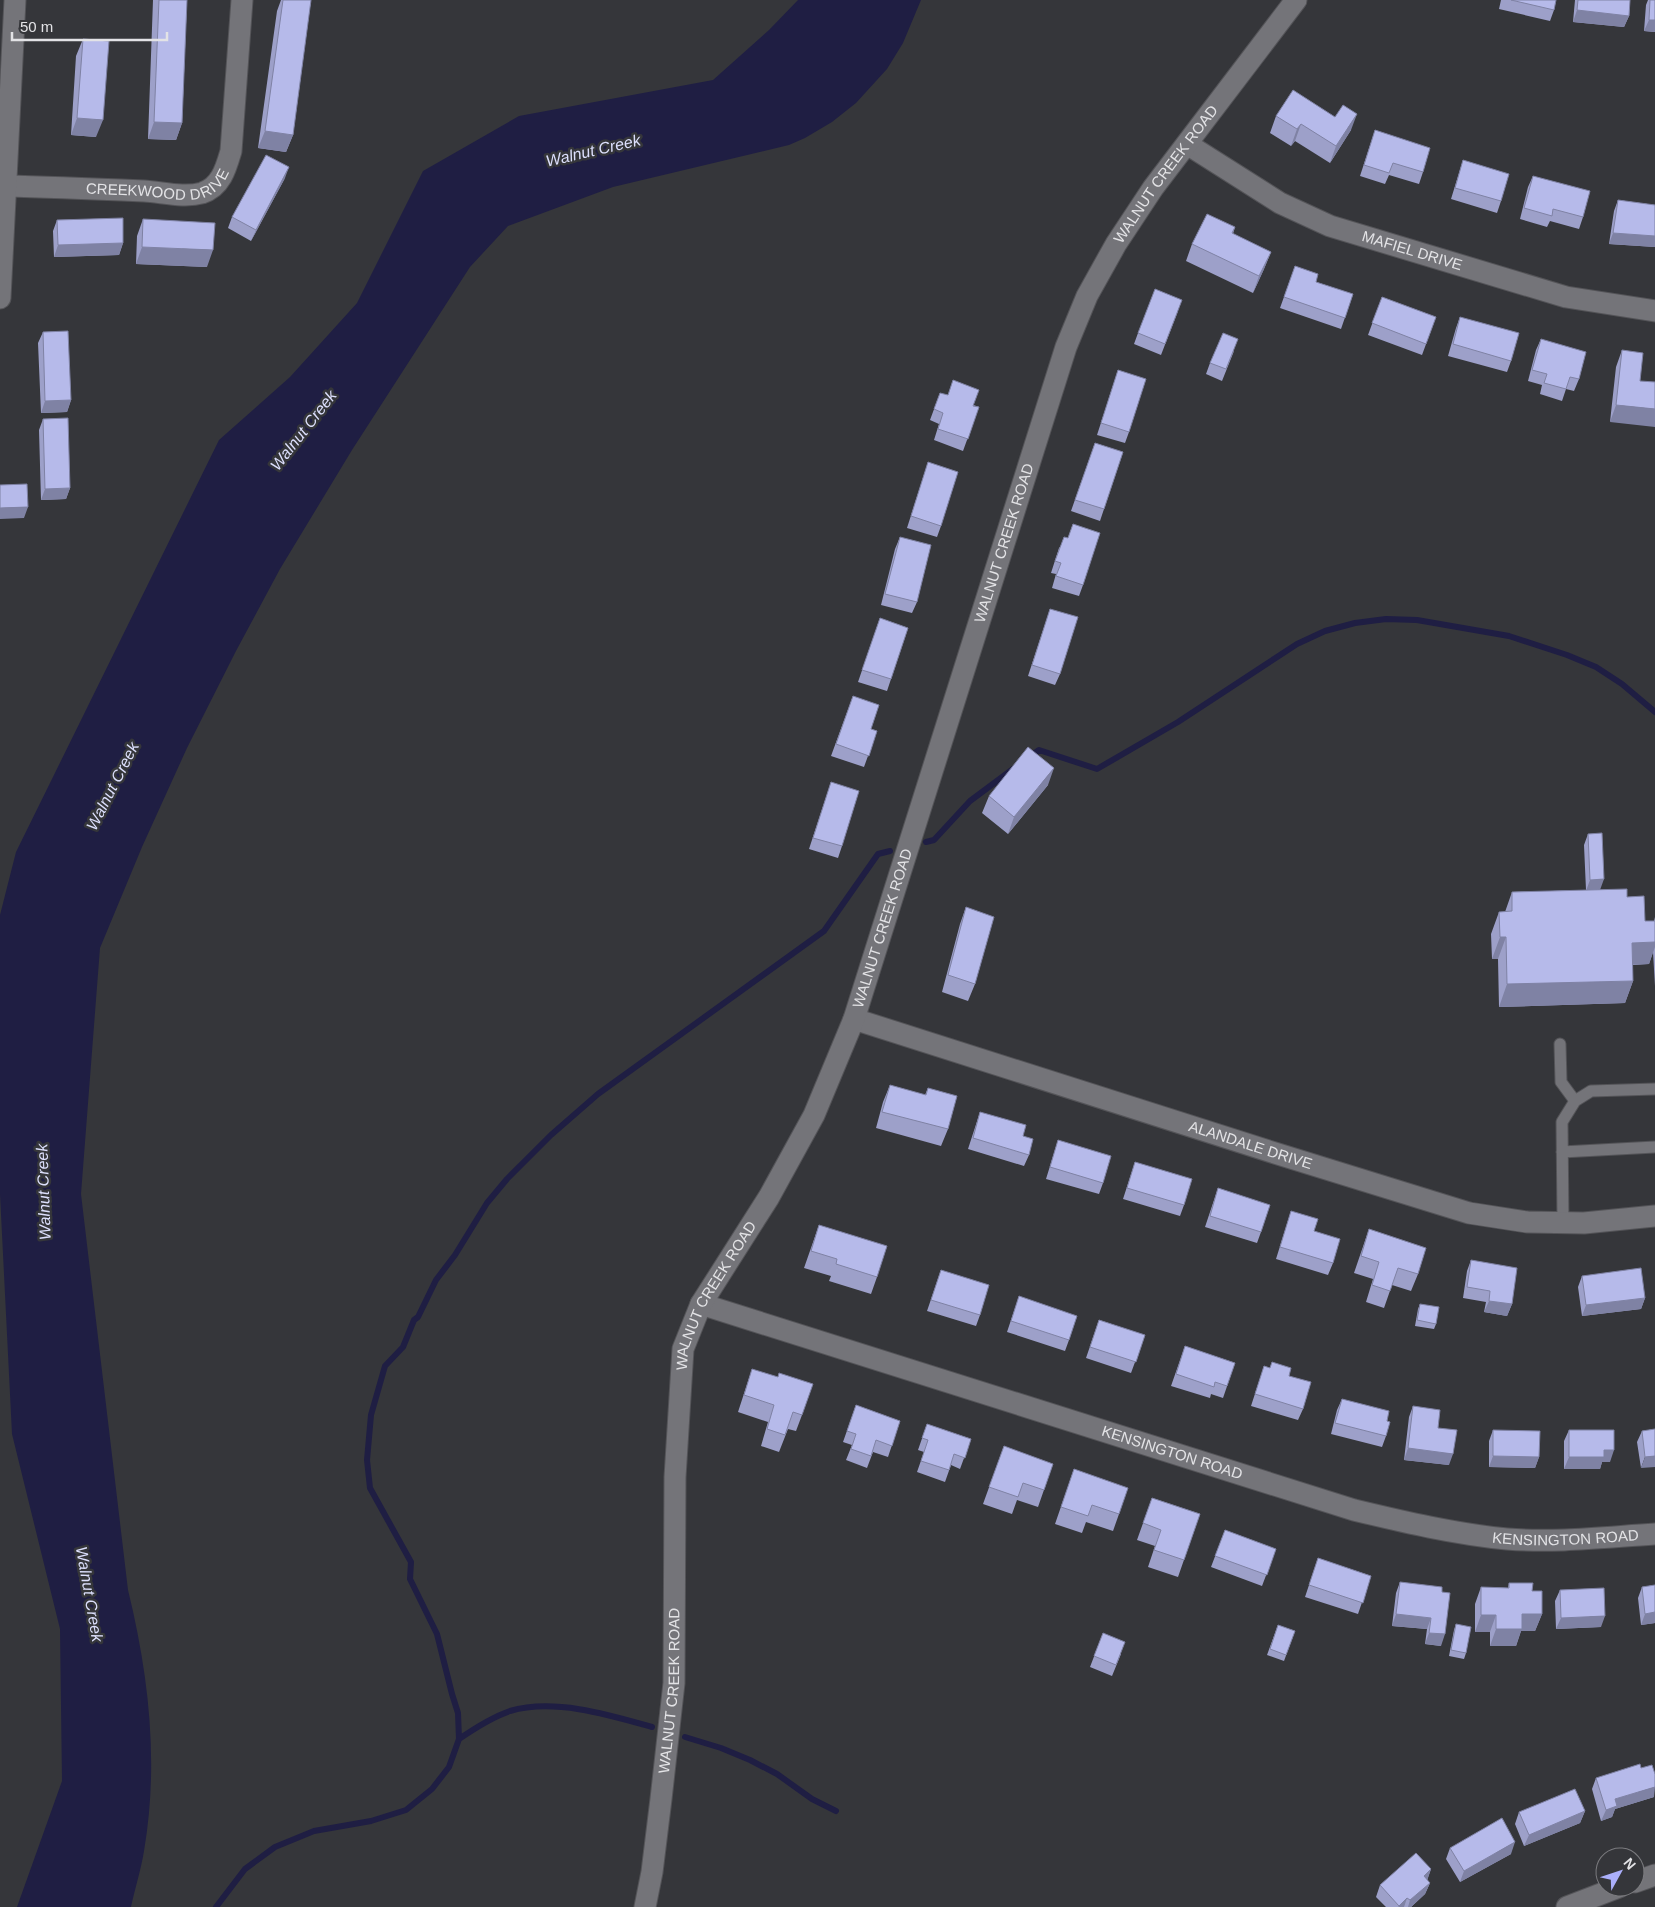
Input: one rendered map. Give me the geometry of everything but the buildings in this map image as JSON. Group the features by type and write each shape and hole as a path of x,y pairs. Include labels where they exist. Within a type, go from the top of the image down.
{"street":[{"path":"0,298 15,0"},
{"name":"CREEKWOOD DRIVE","path":"5,186 108,189 184,195 202,193 216,184 226,170 231,151 242,0"},
{"name":"WALNUT CREEK ROAD","path":"645,1907 652,1872 674,1683 675,1477 683,1349 700,1304 769,1197 814,1115 854,1019 1066,347 1087,296 1116,244 1153,188 1296,0"},
{"name":"MAFIEL DRIVE","path":"1187,144 1280,203 1330,226 1566,297 1655,311"},
{"name":"ALANDALE DRIVE","path":"854,1019 1470,1213 1527,1222 1584,1223 1655,1216"},
{"name":"KENSINGTON ROAD","path":"700,1304 1363,1512 1435,1529 1508,1539 1572,1540 1655,1534"},
{"path":"1567,1907 1595,1896"}],"lane":[{"path":"1560,1044 1561,1082 1576,1101"},
{"path":"1562,1222 1562,1122 1576,1101 1591,1092 1655,1089"},
{"path":"1562,1152 1655,1147"}],"water":[{"name":"Walnut Creek","path":"798,0 921,0 903,43 887,69 856,103 832,122 805,138 789,145 613,187 508,226 470,267 352,450 280,569 187,748 142,847 100,948 81,1194 128,1590 141,1655 150,1720 151,1785 143,1858 131,1907 17,1907 62,1781 60,1629 12,1434 0,1194 0,915 16,852 219,440 290,377 357,303 423,171 519,116 713,80 769,30"}],"waterway":[{"path":"1029,757 1039,750 1097,769 1178,722 1297,644 1325,631 1355,623 1386,619 1417,620 1509,636 1567,655 1596,667 1622,684 1655,712"},
{"path":"926,842 934,840 970,801 1013,769"},
{"path":"216,1907 245,1869 275,1847 314,1831 371,1821 406,1810 432,1789 449,1767 459,1739 458,1713 437,1634 410,1579 411,1562 370,1488 367,1460 371,1415 385,1366 403,1347 414,1320 418,1317 436,1280 455,1255 487,1203 507,1179 551,1135 598,1094 824,931 878,854 890,851"},
{"path":"459,1739 503,1713 527,1707 545,1706 582,1710 652,1727"},
{"path":"685,1737 721,1748 750,1760 777,1774 812,1799 836,1811"}]}
